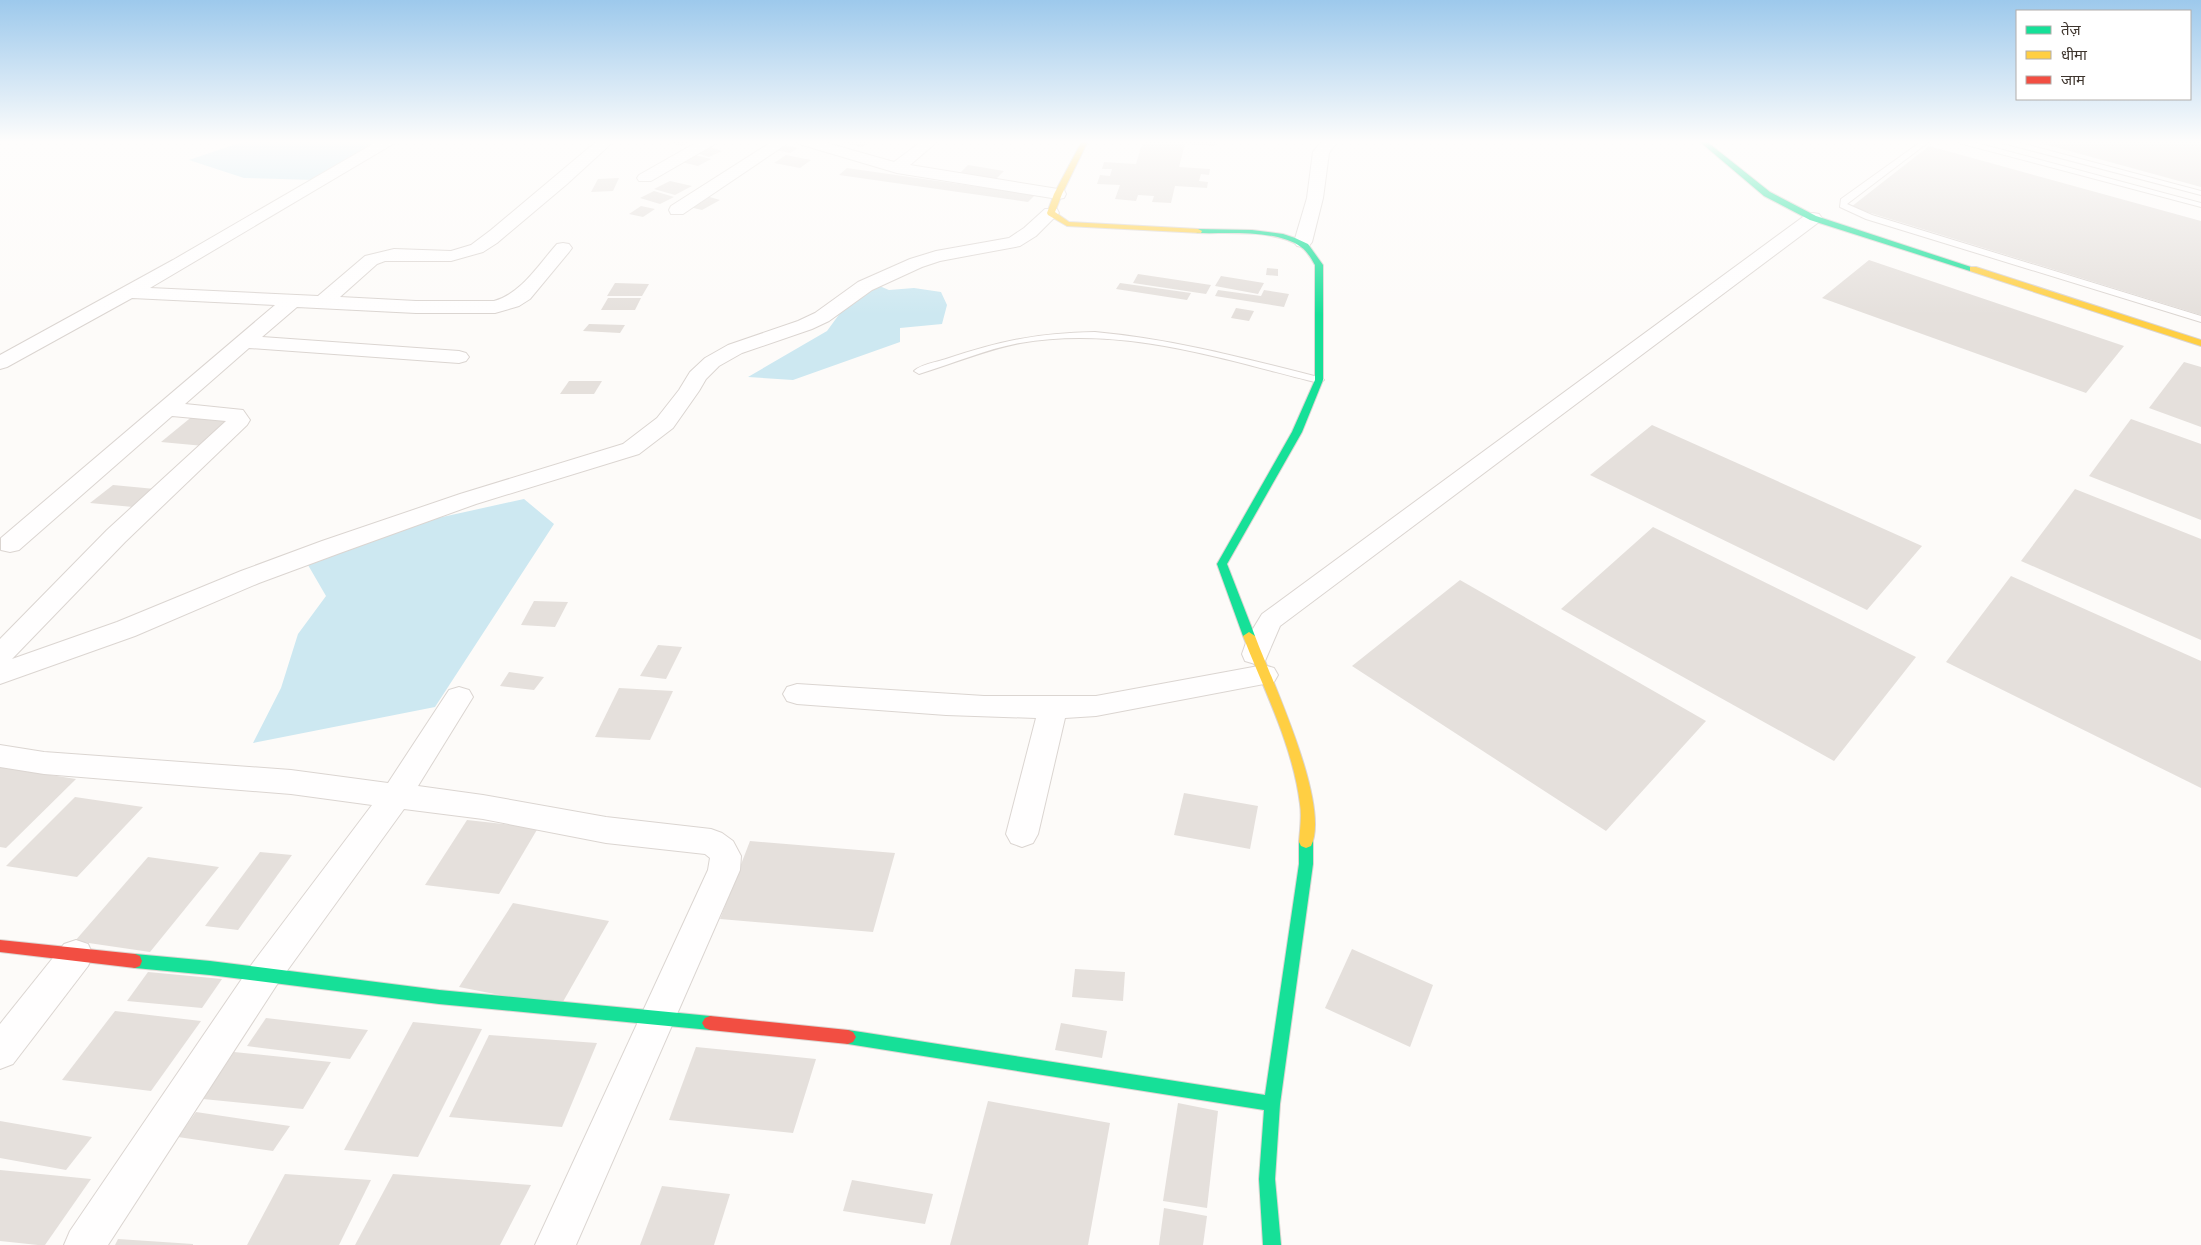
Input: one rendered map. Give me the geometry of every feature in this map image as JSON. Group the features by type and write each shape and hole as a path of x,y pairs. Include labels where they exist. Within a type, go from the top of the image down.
{"street":[{"path":"0,363 288,199"},
{"path":"323,302 371,260 402,253 449,256 470,252 490,239 539,199"},
{"path":"677,210 694,199"},
{"path":"1033,199 1054,204 1067,224 1280,235 1303,242 1313,254 1318,265 1319,380 1297,432 1222,564 1287,736 1303,785 1308,826 1306,864 1272,1104 1268,1179 1272,1245"},
{"path":"0,674 100,639 322,550 468,499 630,449 665,424 698,376 712,362 727,354 822,317 865,286 916,263 936,256 1014,242 1030,232 1056,199"},
{"path":"1303,242 1315,199"},
{"path":"1777,199 1814,218 2201,343"},
{"path":"1259,664 1261,637 1271,620 1814,218"},
{"path":"127,292 416,307 495,308 512,302 523,294 563,248"},
{"path":"10,544 292,301"},
{"path":"244,342 459,357"},
{"path":"0,655 116,536 239,420 235,416 166,409"},
{"path":"797,694 970,705 1053,708 1096,706 1259,664"},
{"path":"84,1245 264,975 396,796 460,697"},
{"path":"1022,834 1053,708"},
{"path":"0,756 53,764 291,782 483,806 606,830 710,842 724,851 727,858 724,870 555,1245"},
{"path":"0,946 264,975 439,997 841,1036 1272,1104"},
{"path":"0,1052 76,955"}],"lane":[{"path":"1847,199 1843,205 1869,217 2201,319"},
{"path":"2179,199 2201,205"},
{"path":"918,371 1020,340 1080,336 1171,344 1319,380"}],"water":[{"path":"877,285 889,290 914,288 941,292 947,305 942,324 900,328 900,342 793,380 748,377 827,331 846,305"},
{"path":"524,499 554,524 435,707 253,743 281,688 298,634 326,596 308,565 345,547 415,523"}],"building":[{"path":"644,199 670,199 660,204"},
{"path":"696,199 720,200 702,210 685,206"},
{"path":"1008,199 1031,199 1028,202"},
{"path":"1116,199 1137,199 1136,201"},
{"path":"1153,199 1172,199 1171,203 1152,202"},
{"path":"1861,199 2122,199 2201,221 2201,315 1851,207"},
{"path":"641,206 655,209 643,217 629,214"},
{"path":"1869,260 2124,346 2086,393 1822,298"},
{"path":"1267,268 1278,269 1278,276 1266,275"},
{"path":"1138,274 1211,285 1206,294 1133,283"},
{"path":"1221,276 1264,283 1258,294 1215,286"},
{"path":"615,283 649,284 642,296 607,296"},
{"path":"1120,283 1191,293 1187,300 1116,289"},
{"path":"1218,290 1261,296 1264,290 1289,294 1284,307 1215,296"},
{"path":"608,298 641,298 635,310 601,310"},
{"path":"1236,308 1254,311 1249,321 1231,318"},
{"path":"589,324 625,325 620,333 583,331"},
{"path":"2184,362 2201,367 2201,427 2149,408"},
{"path":"569,381 602,381 594,394 560,394"},
{"path":"194,415 236,419 204,446 161,442"},
{"path":"2131,419 2201,444 2201,520 2089,476"},
{"path":"1652,425 1922,546 1867,610 1590,475"},
{"path":"113,485 155,489 133,507 90,503"},
{"path":"2075,489 2201,539 2201,640 2021,561"},
{"path":"1653,527 1916,657 1834,761 1561,609"},
{"path":"2011,576 2201,661 2201,788 1946,662"},
{"path":"1460,580 1706,721 1606,831 1352,666"},
{"path":"534,601 568,602 555,627 521,625"},
{"path":"658,645 682,647 666,679 640,676"},
{"path":"509,672 544,677 534,690 500,686"},
{"path":"619,688 673,691 650,740 595,737"},
{"path":"0,767 76,779 6,848 0,847"},
{"path":"1184,793 1258,806 1250,849 1174,835"},
{"path":"75,797 143,807 77,877 6,866"},
{"path":"467,820 538,828 499,894 425,885"},
{"path":"750,841 895,853 873,932 720,919"},
{"path":"260,852 292,855 238,930 205,926"},
{"path":"148,857 219,867 150,952 75,941"},
{"path":"513,903 609,921 560,1007 459,987"},
{"path":"1352,949 1433,985 1410,1047 1325,1008"},
{"path":"1075,969 1125,972 1123,1001 1072,997"},
{"path":"148,972 222,979 202,1008 127,1001"},
{"path":"115,1011 201,1021 151,1091 62,1080"},
{"path":"266,1018 368,1030 350,1059 247,1046"},
{"path":"413,1022 482,1029 418,1157 344,1150"},
{"path":"1061,1023 1107,1031 1102,1058 1055,1050"},
{"path":"489,1035 597,1043 562,1127 449,1117"},
{"path":"696,1047 816,1059 793,1133 669,1120"},
{"path":"234,1052 331,1062 303,1109 203,1099"},
{"path":"988,1101 1110,1123 1088,1245 950,1245"},
{"path":"1178,1103 1218,1111 1207,1208 1163,1201"},
{"path":"196,1112 290,1126 273,1151 178,1137"},
{"path":"0,1121 92,1137 66,1170 0,1158"},
{"path":"0,1170 91,1179 45,1245 38,1245 0,1241"},
{"path":"285,1174 371,1180 339,1245 247,1245"},
{"path":"393,1174 531,1185 500,1245 355,1245"},
{"path":"852,1180 933,1194 925,1224 843,1211"},
{"path":"662,1186 730,1194 714,1245 640,1245"},
{"path":"1164,1208 1207,1216 1203,1245 1159,1245"},
{"path":"118,1239 193,1244 193,1245 115,1245"}],"traffic: fast":[{"path":"1777,199 1813,218 1973,269"},
{"path":"1198,231 1252,232 1292,239 1307,248 1319,265 1319,380 1297,432 1222,564 1249,636"},
{"path":"1272,1245 1267,1179 1272,1104 1306,864 1306,842"},
{"path":"135,961 210,968 439,997 710,1023"},
{"path":"848,1037 1272,1104"}],"traffic: slow":[{"path":"1056,199 1051,213 1067,224 1198,231"},
{"path":"1973,269 2201,343"},
{"path":"1249,636 1282,719 1303,784 1307,804 1306,842"}],"traffic: jam":[{"path":"0,946 135,961"},
{"path":"710,1023 848,1037"}]}
